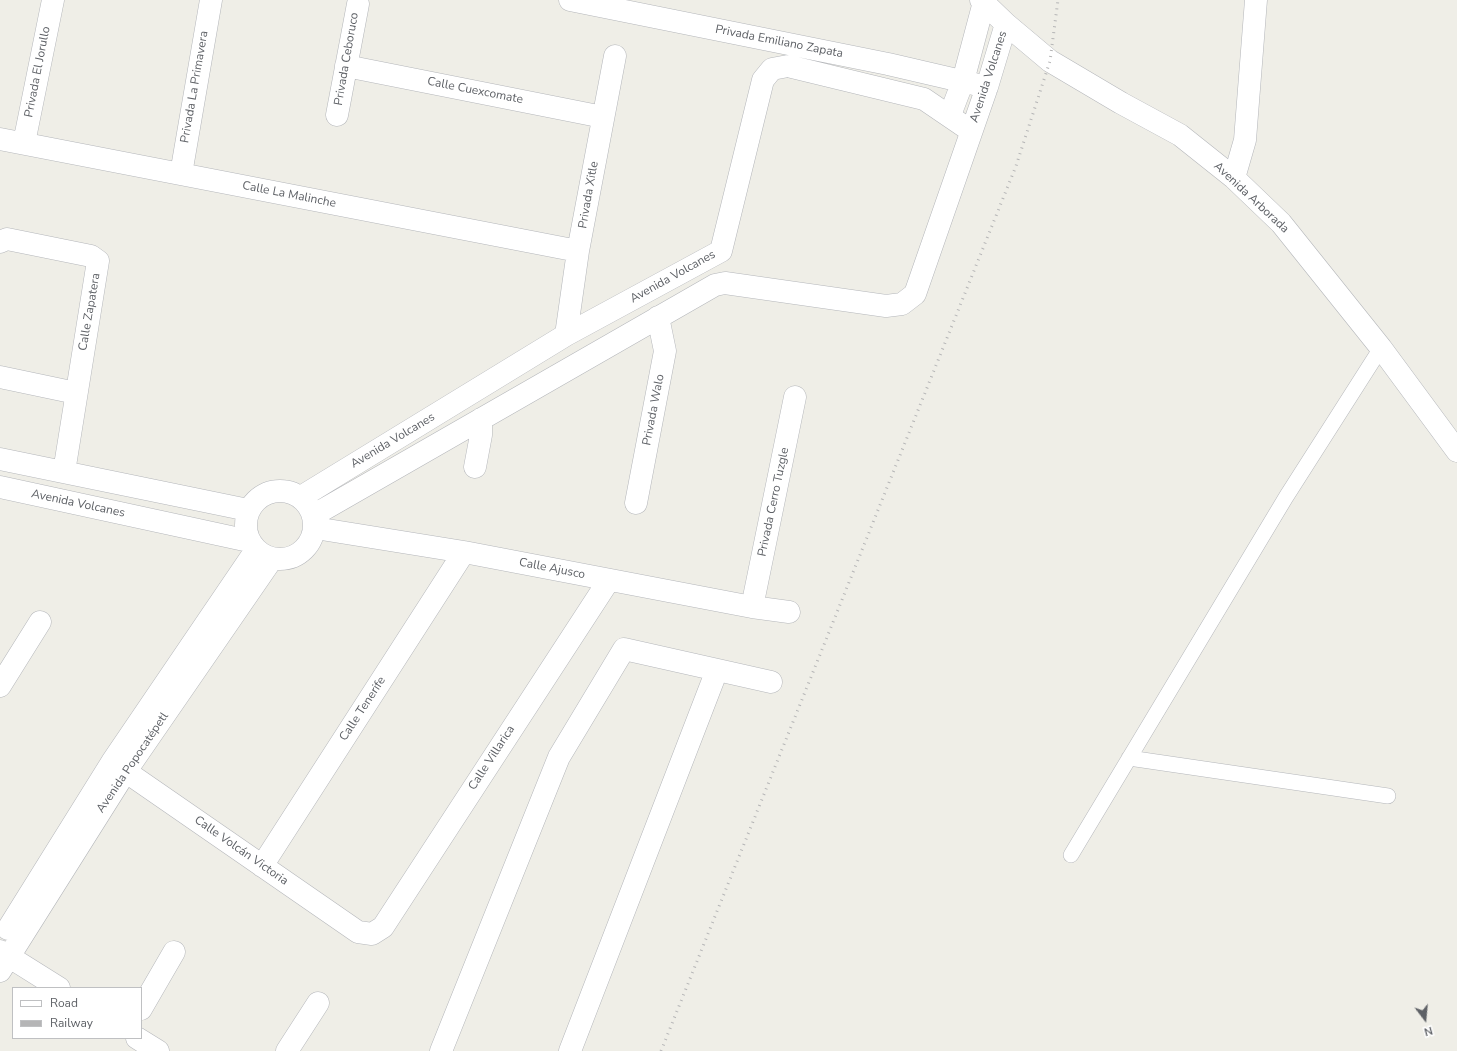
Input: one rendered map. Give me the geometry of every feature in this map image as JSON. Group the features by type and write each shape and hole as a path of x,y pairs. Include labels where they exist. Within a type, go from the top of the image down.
{"street":[{"name":"Privada El Jorullo","path":"24,143 53,0"},
{"name":"Privada La Primavera","path":"181,174 210,0"},
{"name":"Privada Emiliano Zapata","path":"570,0 888,64 987,87"},
{"path":"1234,178 1245,140 1256,0"},
{"name":"Avenida Volcanes","path":"950,115 963,81 983,1"},
{"name":"Avenida Arborada","path":"983,1 1006,24 1050,61 1121,103 1180,135 1234,178 1281,223 1381,348 1457,449"},
{"name":"Privada Ceboruco","path":"337,115 358,4"},
{"name":"Avenida Volcanes","path":"315,522 481,419 715,284 726,283 886,306 902,304 915,294 987,87 1006,24"},
{"name":"Privada Xitle","path":"566,335 578,251 615,56"},
{"name":"Calle Cuexcomate","path":"346,66 603,116"},
{"name":"Avenida Volcanes","path":"301,497 566,335 721,251 763,80 772,69 788,66 924,99 950,115 971,131"},
{"name":"Calle La Malinche","path":"0,139 578,251"},
{"name":"Calle Zapatera","path":"0,242 7,239 91,256 98,261 98,270 76,393 64,472"},
{"name":"Privada Walo","path":"636,503 665,351 658,317"},
{"path":"0,377 76,393"},
{"name":"Privada Cerro Tuzgle","path":"752,607 795,397"},
{"path":"475,467 481,435 481,419"},
{"path":"0,459 248,510"},
{"name":"Avenida Volcanes","path":"0,487 259,550"},
{"path":"282,490 301,497 315,522 308,546 292,558 259,550 245,526 248,510 262,495 282,490"},
{"name":"Calle Ajusco","path":"315,522 609,580 752,607 789,612"},
{"name":"Avenida Popocatépetl","path":"2,955 119,767 259,550"},
{"name":"Calle Tenerife","path":"262,866 464,552"},
{"name":"Calle Villarica","path":"372,934 382,927 609,580"},
{"path":"0,686 40,622"},
{"path":"441,1051 559,757 624,649 770,682"},
{"path":"570,1051 717,670"},
{"name":"Calle Volcán Victoria","path":"119,767 358,932 372,934"},
{"path":"142,1007 174,952"},
{"path":"2,955 57,987"},
{"path":"287,1051 318,1003"},
{"path":"139,1039 158,1051"}],"lane":[{"path":"1071,855 1286,497 1381,348"},
{"path":"1129,758 1388,796"}],"railway":[{"path":"661,1051 1016,166 1050,61 1058,0"}]}
